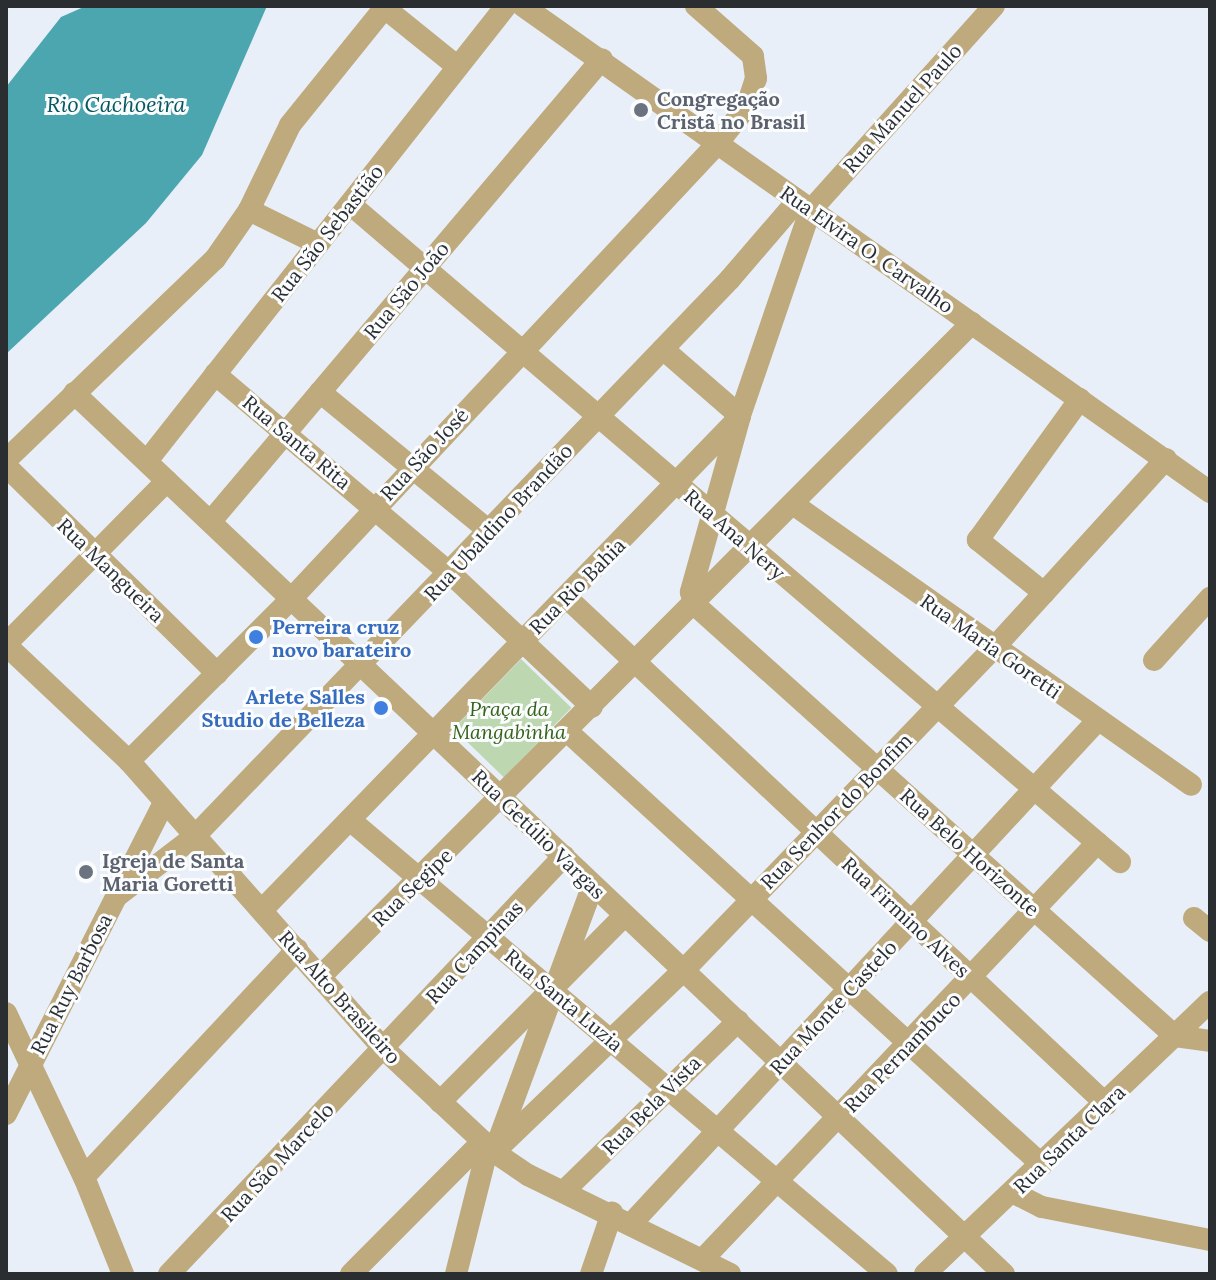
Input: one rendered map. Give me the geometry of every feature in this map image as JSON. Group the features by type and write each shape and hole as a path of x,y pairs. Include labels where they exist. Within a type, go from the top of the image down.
{"street":[{"name":"Rua São Sebastião","path":"147,461 506,6"},
{"name":"Rua Elvira O. Carvalho","path":"523,6 1210,492"},
{"name":"Rua São José","path":"129,761 293,597 521,349 717,144 754,93 756,68 740,42 696,6"},
{"name":"Rua Manuel Paulo","path":"804,206 994,6"},
{"path":"6,463 74,393 215,259 249,210 290,125 386,7 458,67"},
{"name":"Rua São João","path":"211,521 602,59"},
{"name":"Rua Ana Nery","path":"350,204 936,708 1120,862"},
{"name":"Rua Ubaldino Brandão","path":"194,837 804,206"},
{"name":"Rua Rio Bahia","path":"262,910 520,643 679,485 740,416 804,206"},
{"path":"249,210 318,244"},
{"name":"Rua Segipe","path":"321,976 568,732 972,323"},
{"path":"663,349 740,416 691,584 694,604"},
{"name":"Rua Santa Rita","path":"215,374 450,573 520,643 592,707"},
{"path":"320,392 489,531"},
{"name":"Rua Getúlio Vargas","path":"74,393 293,597 682,972 841,1115 1004,1274"},
{"path":"1044,593 978,540 1080,399"},
{"name":"Rua Senhor do Bonfim","path":"351,1274 488,1146 613,1041 682,972 993,649 1166,459"},
{"name":"Rua Mangueira","path":"6,463 217,673"},
{"path":"6,644 167,481"},
{"name":"Rua Maria Goretti","path":"793,504 993,649 1191,785"},
{"name":"Rua Firmino Alves","path":"566,597 1106,1104"},
{"path":"1154,660 1210,598"},
{"name":"Rua Belo Horizonte","path":"694,604 1175,1036"},
{"name":"Rua Alto Brasileiro","path":"6,644 129,761 383,1048 488,1146 528,1175 704,1258 730,1274"},
{"name":"Rua Monte Castelo","path":"622,1218 718,1130 1098,720"},
{"path":"568,732 1042,1165"},
{"name":"Rua Ruy Barbosa","path":"6,1114 164,802"},
{"name":"Rua Santa Luzia","path":"350,820 887,1274"},
{"name":"Rua Ruy Barbosa","path":"117,896 194,837"},
{"name":"Rua Pernambuco","path":"704,1258 1037,912 1097,843"},
{"name":"Rua Campinas","path":"383,1048 564,856"},
{"path":"456,1274 488,1146 593,885"},
{"path":"440,1102 624,916"},
{"path":"84,1177 297,949"},
{"name":"Rua Santa Clara","path":"925,1274 1014,1193 1210,1002"},
{"path":"6,1013 84,1177 123,1274"},
{"name":"Rua Bela Vista","path":"565,1190 667,1087 738,1021"},
{"path":"1175,1036 1210,1041"},
{"name":"Rua São Marcelo","path":"169,1274 383,1048"},
{"path":"6,1053 30,1063"},
{"path":"1014,1193 1042,1207 1210,1240"},
{"path":"591,1274 622,1218"}],"green space":[{"name":"Praça da Mangabinha","path":"521,659 571,708 504,777 454,729"}],"water":[{"name":"Rio Cachoeira","path":"86,6 267,6 202,155 146,223 6,354 6,87 61,17"}],"place":[{"name":"Congregação Cristã no Brasil","path":"641,110"},
{"name":"Perreira cruz novo barateiro","path":"256,637"},
{"name":"Arlete Salles Studio de Belleza","path":"381,708"},
{"name":"Igreja de Santa Maria Goretti","path":"86,872"}]}
